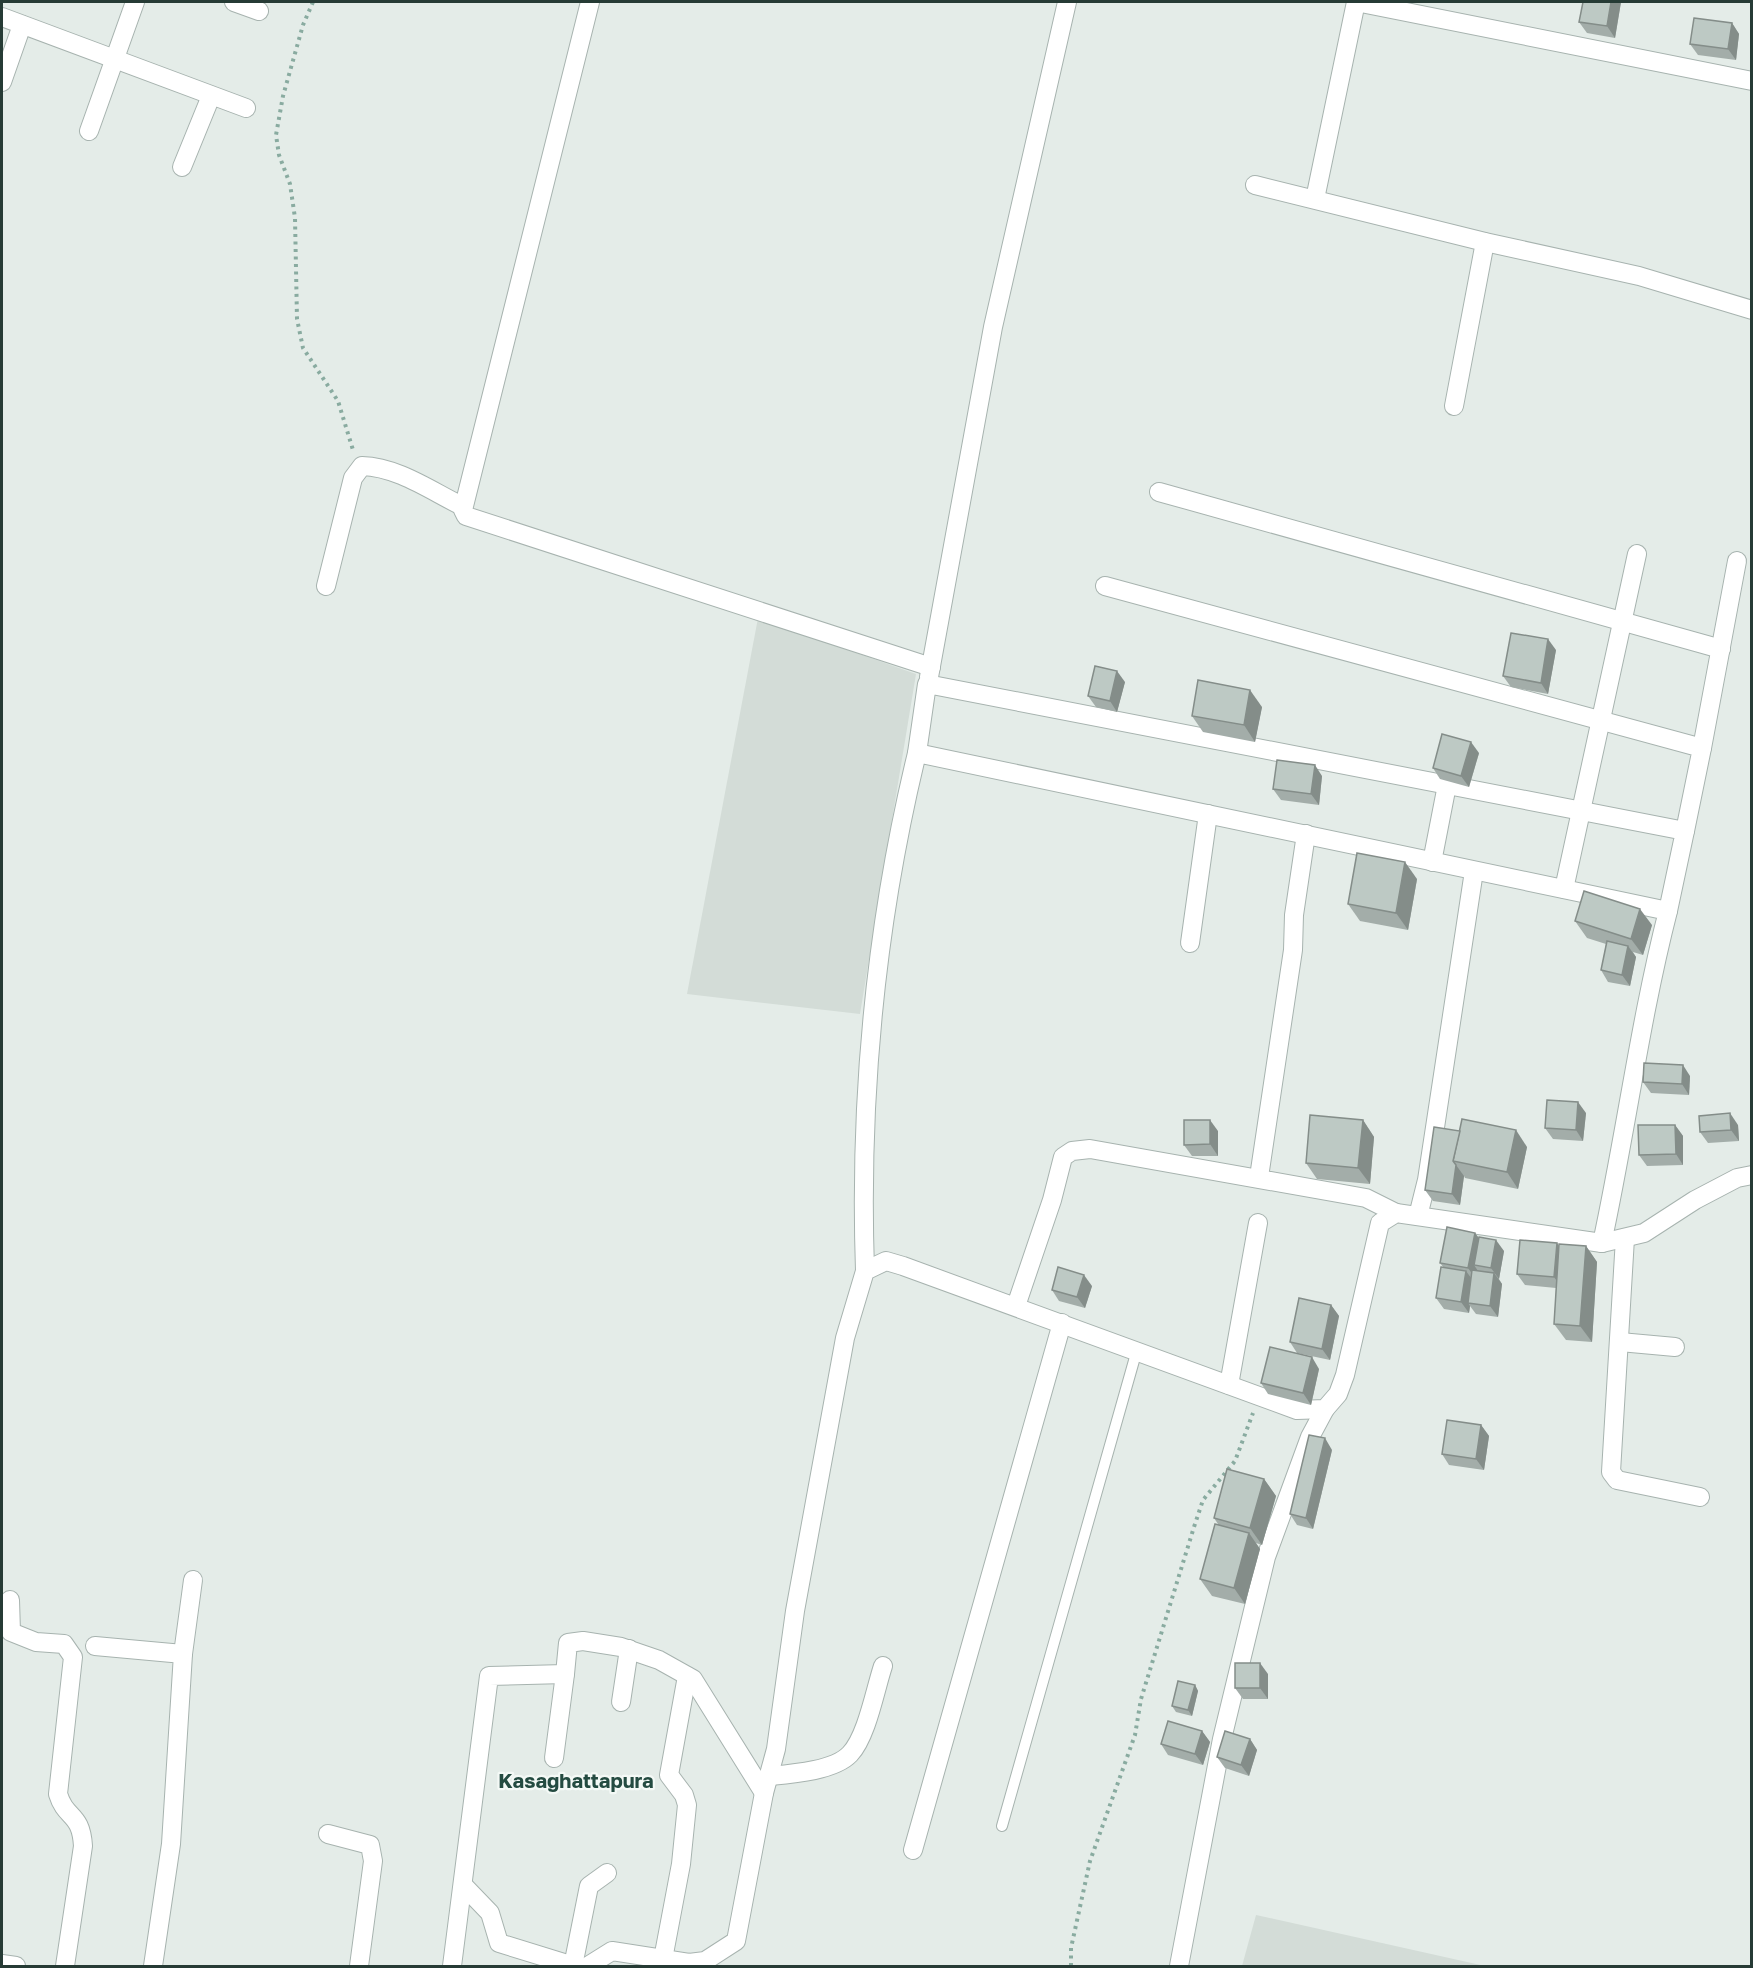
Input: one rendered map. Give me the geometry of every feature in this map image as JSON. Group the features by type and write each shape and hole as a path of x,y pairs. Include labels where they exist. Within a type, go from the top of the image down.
{"street":[{"path":"88,131 135,2"},
{"path":"234,2 259,11"},
{"path":"590,2 462,506 466,516 929,676 1447,785 1685,831"},
{"path":"588,1966 612,1951 689,1963 705,1961 736,1941 767,1785 795,1611 844,1338 865,1271 862,1200 870,1024 902,812 917,753 993,327 1067,2"},
{"path":"1315,200 1356,2 1752,81"},
{"path":"2,17 246,108"},
{"path":"2,82 22,25"},
{"path":"182,167 211,96"},
{"path":"1255,185 1485,242 1640,276 1752,310"},
{"path":"1454,406 1485,242"},
{"path":"326,586 358,470 367,466 420,483 462,506"},
{"path":"1159,492 1620,623 1721,649"},
{"path":"1564,890 1620,623 1637,554"},
{"path":"1602,1243 1618,1168 1648,988 1668,911 1685,831 1737,561"},
{"path":"1105,586 1702,748"},
{"path":"917,753 1668,911"},
{"path":"1432,862 1447,785"},
{"path":"1190,943 1208,814"},
{"path":"1259,1178 1293,950 1294,915 1305,834"},
{"path":"1418,1216 1428,1180 1474,871"},
{"path":"1016,1306 1052,1200 1063,1157 1072,1151 1090,1149 1366,1198 1396,1213 1602,1243 1644,1233 1695,1200 1737,1178 1752,1175"},
{"path":"1179,1966 1222,1739 1266,1557 1310,1437 1325,1409 1338,1394 1345,1375 1380,1223 1396,1213"},
{"path":"1229,1384 1258,1223"},
{"path":"1625,1238 1620,1342 1609,1462 1611,1472 1617,1480 1700,1497"},
{"path":"865,1271 886,1261 1016,1306 1297,1410 1325,1409"},
{"path":"913,1850 1062,1323"},
{"path":"1620,1342 1675,1347"},
{"path":"153,1966 171,1845 183,1654 193,1580"},
{"path":"10,1600 10,1632 36,1642 64,1644 73,1657 58,1794 61,1806 82,1828 83,1846 65,1966"},
{"path":"554,1758 568,1643 583,1641 629,1649 659,1660 693,1679 767,1785"},
{"path":"95,1646 183,1654"},
{"path":"621,1702 629,1649"},
{"path":"767,1785 840,1761 850,1754 862,1733 883,1666"},
{"path":"452,1966 489,1676 565,1674"},
{"path":"663,1959 681,1864 687,1805 669,1775 687,1676"},
{"path":"328,1834 370,1845 373,1861 359,1966"},
{"path":"464,1886 490,1913 499,1943 574,1966 589,1886 608,1873"},
{"path":"2,1964 16,1966"}],"lane":[{"path":"1002,1826 1137,1350"}],"path":[{"path":"313,2 286,86 276,135 279,155 290,184 295,218 297,319 303,348 338,401 358,470"},
{"path":"1071,1966 1071,1948 1090,1861 1135,1735 1142,1700 1194,1527 1203,1500 1235,1461 1260,1396"}],"shaded area":[{"path":"758,618 916,674 860,1014 687,994"},
{"path":"1256,1915 1485,1966 1242,1966"}],"building":[{"path":"1583,2 1611,2 1607,26 1579,22"},
{"path":"1694,18 1732,23 1728,49 1690,44"},
{"path":"1511,633 1548,639 1541,683 1503,676"},
{"path":"1095,666 1117,671 1110,701 1088,696"},
{"path":"1198,680 1250,690 1244,725 1192,716"},
{"path":"1442,734 1471,742 1461,776 1433,768"},
{"path":"1277,760 1315,765 1311,794 1273,789"},
{"path":"1357,853 1405,862 1396,913 1348,904"},
{"path":"1584,891 1640,909 1631,939 1575,921"},
{"path":"1607,941 1628,946 1622,975 1601,970"},
{"path":"1644,1063 1683,1065 1682,1084 1643,1082"},
{"path":"1547,1100 1578,1102 1576,1130 1545,1128"},
{"path":"1730,1113 1731,1130 1700,1132 1699,1116"},
{"path":"1310,1115 1363,1120 1358,1168 1306,1163"},
{"path":"1462,1119 1516,1130 1507,1172 1453,1161"},
{"path":"1184,1120 1210,1120 1210,1144 1184,1145"},
{"path":"1638,1125 1675,1125 1676,1154 1639,1155"},
{"path":"1434,1127 1460,1131 1453,1161 1456,1165 1452,1194 1425,1190"},
{"path":"1447,1227 1475,1233 1468,1268 1440,1263"},
{"path":"1479,1237 1496,1240 1491,1268 1474,1265"},
{"path":"1520,1240 1557,1243 1554,1277 1517,1274"},
{"path":"1559,1244 1586,1246 1580,1326 1554,1324"},
{"path":"1058,1267 1084,1275 1077,1297 1052,1290"},
{"path":"1441,1267 1466,1271 1461,1302 1436,1298"},
{"path":"1472,1270 1494,1273 1490,1306 1468,1303"},
{"path":"1299,1298 1331,1305 1322,1349 1290,1342"},
{"path":"1270,1347 1312,1357 1303,1393 1261,1383"},
{"path":"1447,1420 1481,1425 1476,1459 1442,1454"},
{"path":"1309,1435 1325,1438 1306,1518 1290,1514"},
{"path":"1227,1469 1264,1479 1250,1528 1214,1518"},
{"path":"1215,1524 1249,1533 1234,1588 1200,1579"},
{"path":"1235,1663 1260,1663 1260,1688 1235,1688"},
{"path":"1178,1681 1195,1685 1188,1710 1172,1706"},
{"path":"1168,1721 1202,1731 1195,1754 1161,1744"},
{"path":"1225,1731 1250,1739 1241,1765 1217,1757"}],"district":[{"name":"Kasaghattapura","path":"576,1781"}]}
